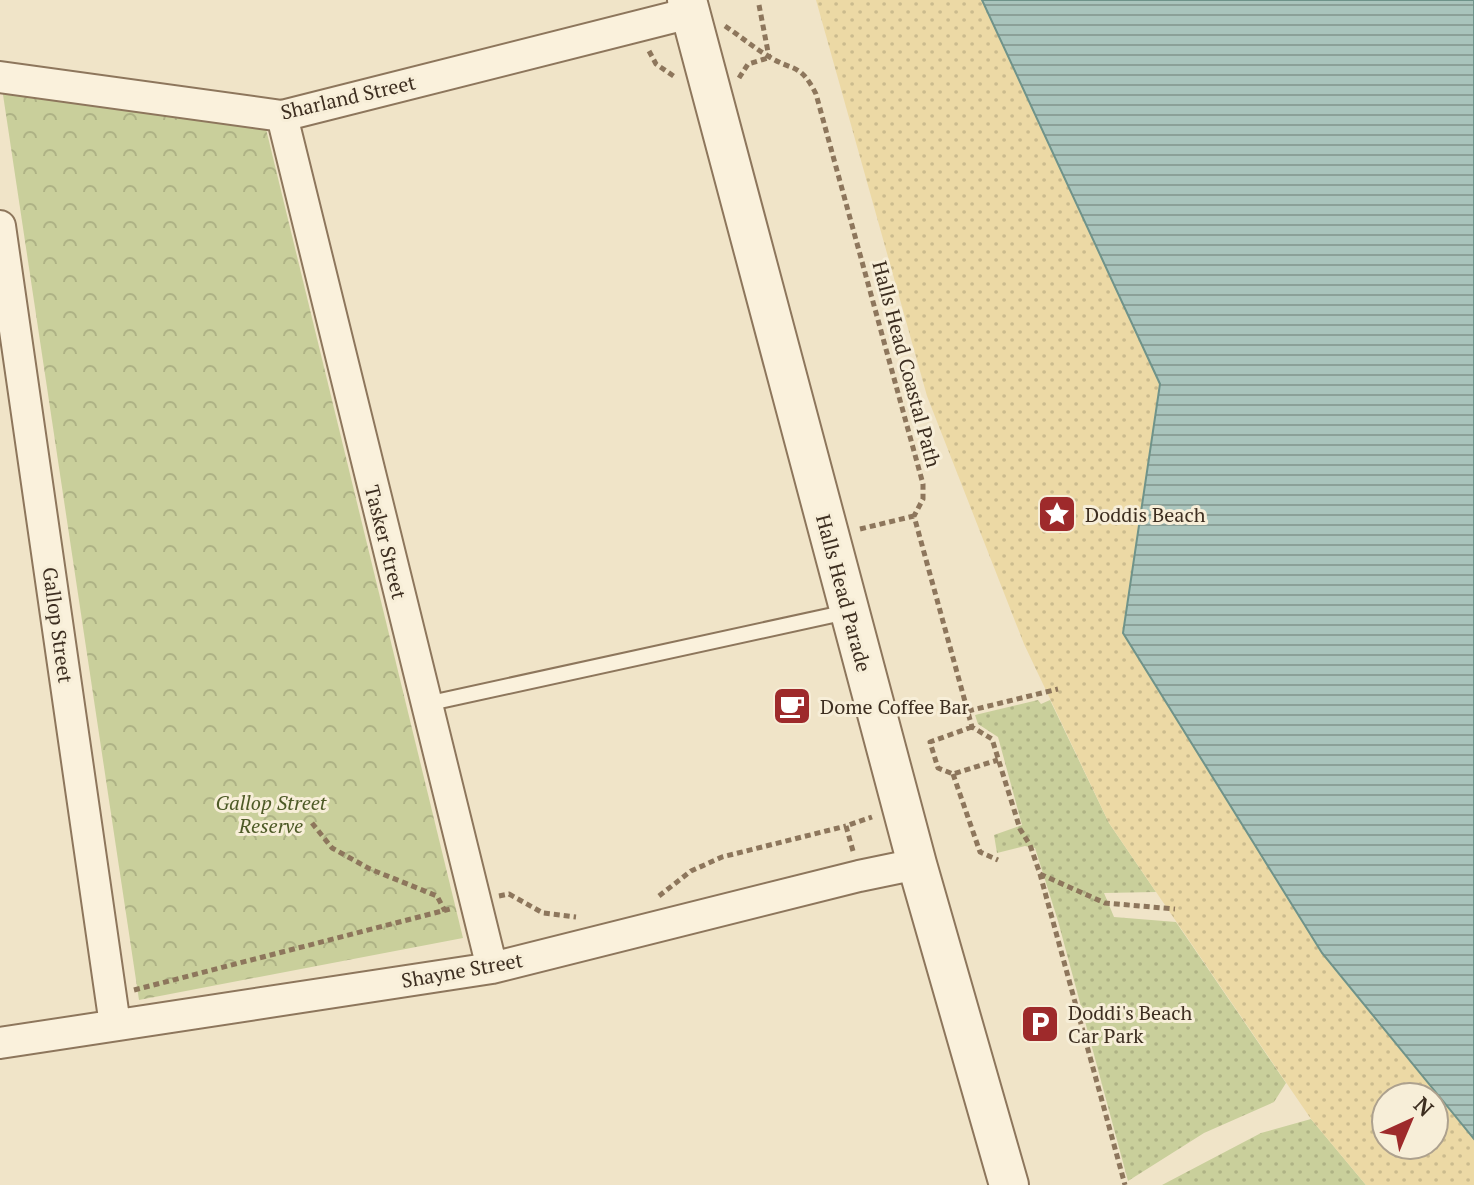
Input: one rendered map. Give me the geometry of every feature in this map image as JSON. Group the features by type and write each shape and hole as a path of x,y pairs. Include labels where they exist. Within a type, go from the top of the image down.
{"street":[{"name":"Sharland Street","path":"0,77 282,116 700,12"},
{"name":"Halls Head Parade","path":"700,12 849,612 1009,1185"},
{"name":"Tasker Street","path":"282,116 492,968"},
{"name":"Gallop Street","path":"0,226 115,1025"},
{"name":"Shayne Street","path":"0,1043 492,968 917,864"}],"lane":[{"path":"426,704 849,612"}],"path":[{"path":"759,5 769,58"},
{"name":"Halls Head Coastal Path","path":"700,12 769,58 797,67 809,79 816,94 923,484 923,499 914,516 972,727 992,739 1020,829 1030,845 1040,874 1125,1185"},
{"path":"640,26 656,64 679,81"},
{"path":"968,711 1058,689"},
{"path":"972,727 930,742 938,768 953,774 998,760"},
{"path":"953,774 980,852 998,860"},
{"path":"878,815 881,823"},
{"path":"312,823 332,848 370,869 437,896 445,911"},
{"path":"648,899 661,896 691,871 722,857 846,826"},
{"path":"854,856 865,850"},
{"path":"1040,874 1105,903 1175,909"},
{"path":"111,993 509,894 543,913 581,918"}],"green space":[{"name":"Gallop Street Reserve","path":"2,88 266,129 463,938 139,1000"},
{"path":"1038,700 1041,704 1050,700 1109,823 1156,892 1104,893 1114,917 1176,922 1286,1083 1274,1102 1204,1133 1128,1181 1058,921 1035,848 1025,846 997,853 994,835 1022,825 998,737 978,724 975,715"},
{"path":"1311,1119 1366,1185 1162,1185 1261,1133"}],"sand":[{"name":"Doddis Beach","path":"816,0 982,0 1160,384 1123,633 1322,953 1427,1081 1370,1081 1370,1161 1450,1161 1450,1110 1474,1139 1474,1185 1366,1185 1311,1119 1109,823 1024,644 927,396"}],"water":[{"path":"982,0 1474,0 1474,1139 1450,1110 1450,1081 1427,1081 1322,953 1123,633 1160,384"}],"place":[{"name":"Doddis Beach","path":"1057,514"},
{"name":"Dome Coffee Bar","path":"792,706"},
{"name":"Doddi's Beach Car Park","path":"1040,1024"}]}
